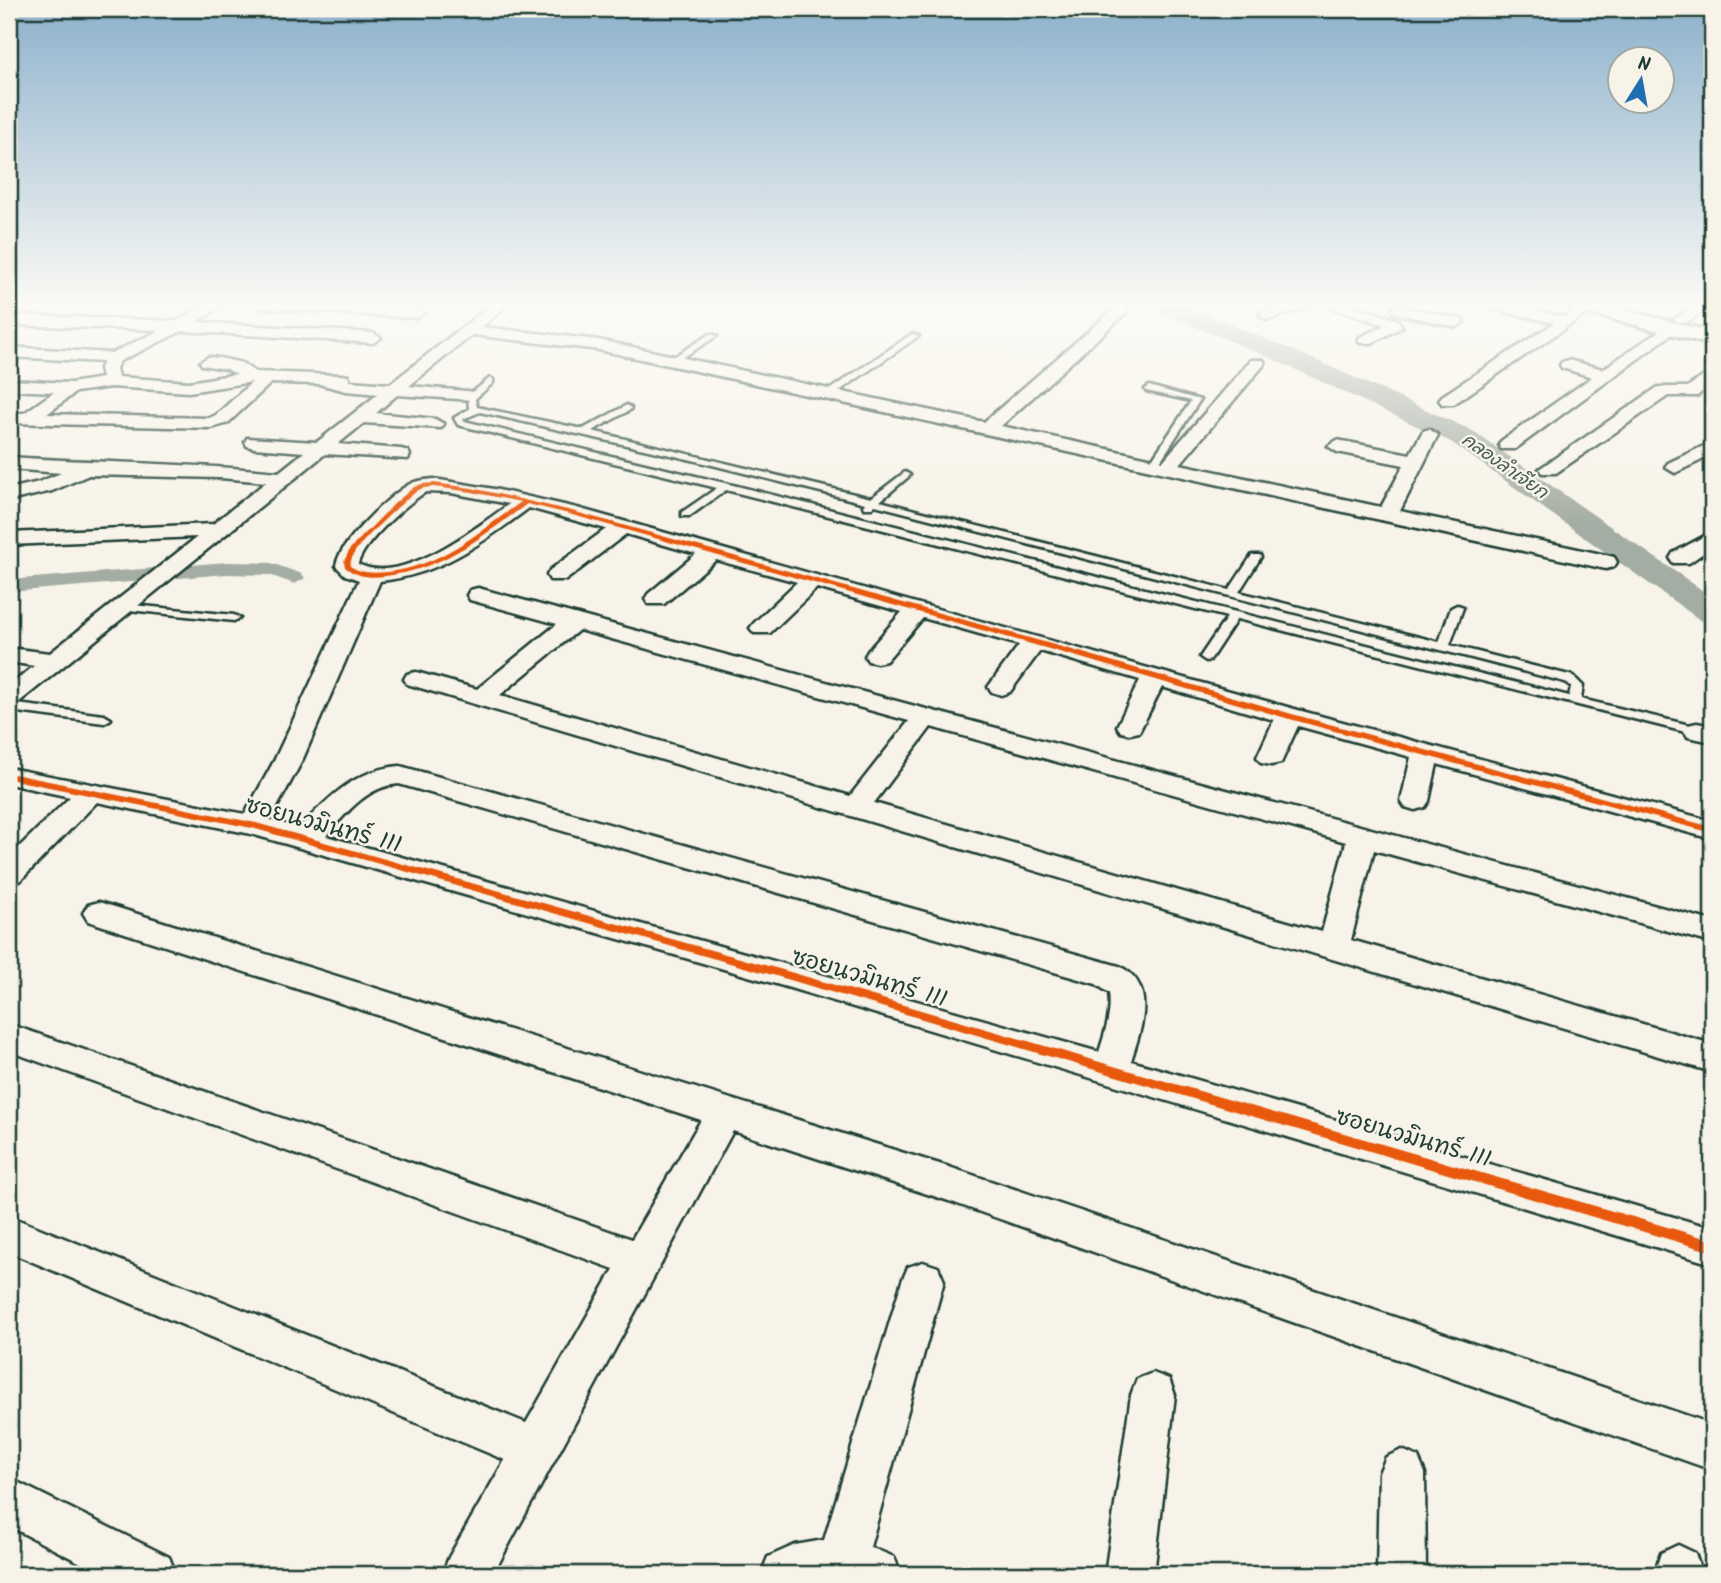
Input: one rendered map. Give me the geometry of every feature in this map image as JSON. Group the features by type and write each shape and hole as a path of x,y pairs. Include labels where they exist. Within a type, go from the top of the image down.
{"street":[{"path":"110,378 111,382"},
{"path":"9,418 211,423 222,419 259,378"},
{"path":"9,385 71,388 111,382 189,387 259,378 396,389 470,403"},
{"path":"9,698 409,378"},
{"path":"754,378 1606,562"},
{"path":"988,428 1044,378"},
{"path":"1161,466 1243,378"},
{"path":"1448,400 1480,378"},
{"path":"1508,445 1601,378"},
{"path":"1549,469 1664,391 1691,392 1710,378"},
{"path":"29,418 71,388"},
{"path":"360,417 435,424"},
{"path":"1388,514 1429,435"},
{"path":"254,442 401,454"},
{"path":"1337,446 1415,461"},
{"path":"1675,467 1712,448"},
{"path":"9,463 284,478"},
{"path":"9,495 45,487 87,469"},
{"path":"526,502 446,559 414,571 372,575 351,570 346,562 370,531 421,486 447,486 526,502 622,527 1289,716 1712,830"},
{"path":"558,575 622,527"},
{"path":"9,539 219,530"},
{"path":"1681,558 1712,538"},
{"path":"656,598 711,552"},
{"path":"253,825 288,761 372,575"},
{"path":"762,628 811,580"},
{"path":"478,595 1712,932"},
{"path":"877,656 917,610"},
{"path":"482,697 575,621"},
{"path":"1000,687 1034,642"},
{"path":"9,655 55,661"},
{"path":"1130,726 1154,677"},
{"path":"416,679 1712,1058"},
{"path":"1271,757 1289,716"},
{"path":"856,807 925,718"},
{"path":"1415,801 1426,753"},
{"path":"305,840 357,788 384,774 400,775 1094,971 1121,984 1126,993 1128,1008 1110,1070"},
{"name":"ซอยนวมินทร์ 111","path":"9,776 253,825 790,976 1712,1246"},
{"path":"9,874 92,791"},
{"path":"1334,946 1362,838"},
{"path":"99,913 949,1184 1712,1447"},
{"path":"9,1037 640,1260"},
{"path":"466,1574 725,1111"},
{"path":"9,1234 534,1449"},
{"path":"785,1574 795,1569 859,1568 923,1281"},
{"path":"1129,1574 1153,1395"},
{"path":"1401,1574 1402,1473"},
{"path":"9,1501 152,1574"}],"lane":[{"path":"829,394 853,378"},
{"path":"490,381 471,398 458,419 461,423 726,486 1705,733"},
{"path":"1149,389 1196,400 1161,466"},
{"path":"470,403 873,502 1569,679 1577,686 1574,701"},
{"path":"584,432 627,408"},
{"path":"853,519 905,475"},
{"path":"686,514 726,486"},
{"path":"1232,594 1256,557"},
{"path":"123,607 234,618"},
{"path":"1443,647 1457,608"},
{"path":"1206,657 1234,615"},
{"path":"9,707 104,719"}],"waterway":[{"name":"คลองลำเจียก","path":"1334,378 1461,436 1712,613"},
{"path":"9,586 227,568 271,569 295,578"}],"cycle path":[{"path":"525,502 474,540 420,568 373,575 357,572 347,566 349,556 356,546 416,489 434,485 472,490 570,512 1289,716 1712,830"},
{"path":"9,776 253,825 790,976 1712,1246"}]}
